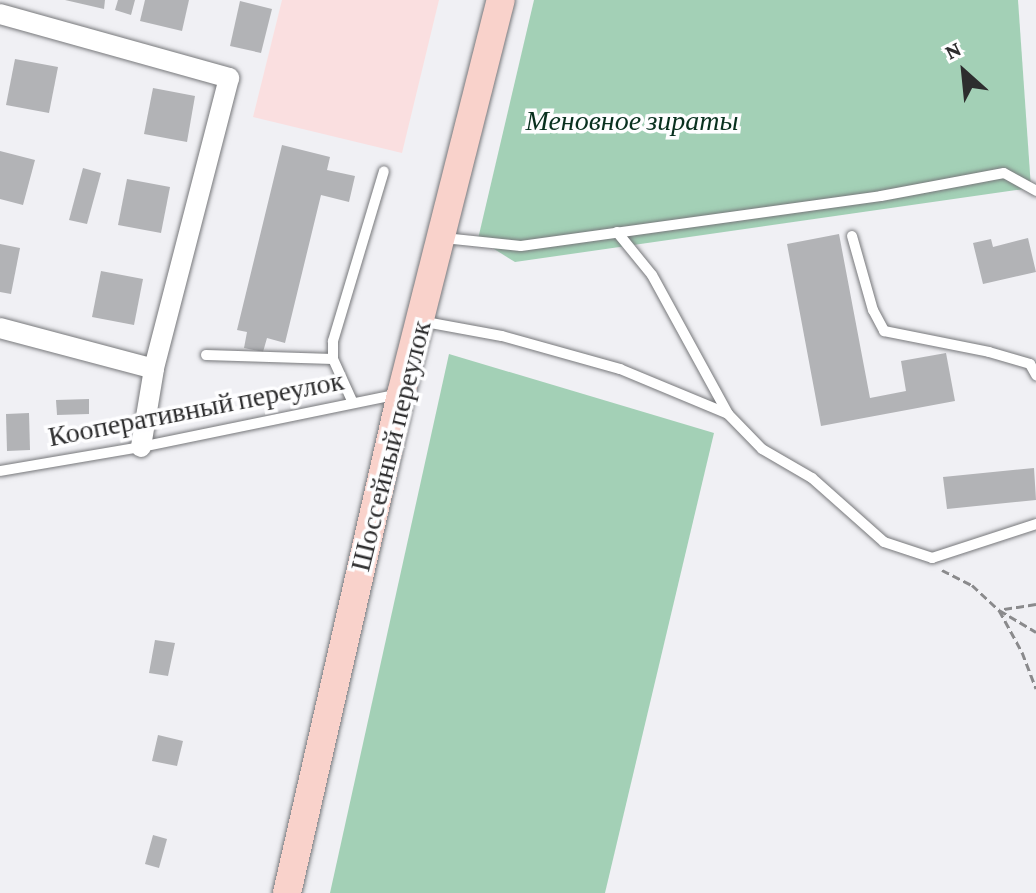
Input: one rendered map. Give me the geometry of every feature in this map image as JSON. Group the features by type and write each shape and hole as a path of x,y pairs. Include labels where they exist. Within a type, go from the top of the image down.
{"main road":[{"name":"Шоссейный переулок","path":"287,893 401,394 501,0"}],"street":[{"path":"0,14 229,78 154,369 141,447"},
{"path":"0,328 154,369"}],"lane":[{"path":"353,403 333,359 333,341 384,171"},
{"path":"442,238 521,246 881,196 1004,173 1036,191"},
{"path":"617,232 652,275 728,414 762,449 812,478 884,542 932,558 1036,524"},
{"path":"852,236 873,310 884,331 989,352 1030,364 1036,375"},
{"path":"420,321 502,336 620,369 728,414"},
{"path":"206,355 333,359"},
{"name":"Кооперативный переулок","path":"0,471 141,447 401,394"}],"path":[{"path":"930,564 972,585 999,610 1036,632"},
{"path":"999,610 1036,604"},
{"path":"999,610 1022,652 1036,688"}],"shaded area":[{"path":"282,0 439,0 402,153 253,117"}],"green space":[{"name":"Меновное зираты","path":"534,0 1018,0 1031,188 515,262 478,239"},
{"path":"449,354 714,433 605,893 330,893"}],"building":[{"path":"65,0 105,0 104,9"},
{"path":"118,0 135,0 131,15 115,10"},
{"path":"145,0 189,0 182,31 140,21"},
{"path":"240,1 272,9 261,53 230,46"},
{"path":"15,59 58,67 49,113 6,105"},
{"path":"153,88 195,96 187,142 144,134"},
{"path":"282,145 330,157 327,170 355,176 349,202 321,195 285,343 267,338 263,352 244,348 247,332 237,330"},
{"path":"0,151 35,160 23,205 0,199"},
{"path":"83,168 101,173 87,224 69,220"},
{"path":"127,179 170,187 161,233 118,225"},
{"path":"839,234 870,398 906,391 901,361 946,353 955,401 821,426 787,244"},
{"path":"1028,238 1036,272 983,284 973,243 991,239 993,247"},
{"path":"0,244 20,248 11,294 0,292"},
{"path":"101,271 143,279 134,325 92,317"},
{"path":"89,399 89,414 57,415 56,400"},
{"path":"29,413 30,450 7,451 6,414"},
{"path":"1034,468 1036,500 947,509 943,477"},
{"path":"155,640 175,643 168,676 149,673"},
{"path":"158,735 183,741 177,766 152,761"},
{"path":"153,835 167,839 159,868 145,864"}]}
